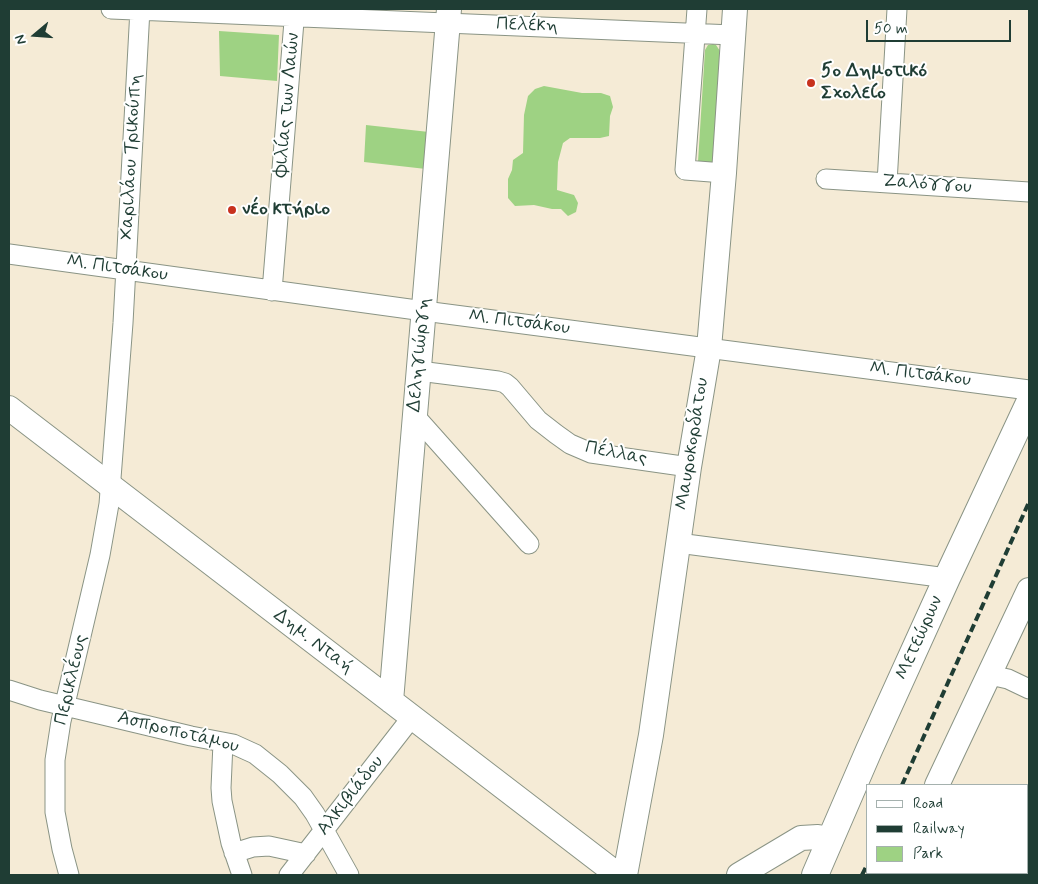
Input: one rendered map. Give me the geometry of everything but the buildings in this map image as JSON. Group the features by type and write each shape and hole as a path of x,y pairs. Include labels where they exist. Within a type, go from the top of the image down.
{"main road":[{"name":"Μετεώρων","path":"815,875 947,578 1029,403"}],"street":[{"name":"Πελέκη","path":"111,9 448,16 733,35"},
{"name":"Χαριλάου Τρικούπη","path":"110,486 126,271 140,9"},
{"path":"698,9 684,170 724,174"},
{"name":"Μαυροκορδάτου","path":"625,875 651,735 689,467 709,348 724,174 735,9"},
{"path":"887,183 897,9"},
{"name":"Φιλίας των Λαών","path":"272,291 295,12"},
{"name":"Δεληγιώργη","path":"391,701 448,16"},
{"name":"Ζαλόγγου","path":"826,179 1029,192"},
{"name":"Μ. Πιτσάκου","path":"9,254 272,291 1029,390"},
{"name":"Πέλλας","path":"419,371 498,380 505,383 538,420 570,444 591,453 689,467"},
{"name":"Δημ. Νταή","path":"9,408 618,875"},
{"path":"415,416 528,544"},
{"name":"Περικλέους","path":"69,875 56,820 54,780 57,742 100,555 110,486"},
{"path":"678,543 947,578"},
{"path":"937,784 1028,597"},
{"path":"990,674 1008,679 1029,689"},
{"name":"Ασπροποτάμου","path":"9,690 191,736 234,744 255,754 280,774 303,797 315,814 349,875"},
{"name":"Αλκιβιάδου","path":"289,875 412,717"},
{"path":"223,742 222,801 234,853 242,875"},
{"path":"739,875 801,838 818,837 830,841"},
{"path":"234,853 253,847 269,846 306,854"}],"green space":[{"path":"219,31 279,35 277,81 220,76"},
{"path":"713,44 720,51 712,163 698,162 705,50 708,45"},
{"path":"544,86 582,93 601,93 610,96 613,107 610,116 609,136 600,138 570,138 563,143 558,162 557,190 574,195 578,203 576,212 568,216 561,209 534,205 515,206 508,198 508,179 512,170 513,160 523,153 524,115 528,96 535,89"},
{"path":"366,125 429,132 426,169 364,162"}],"railway":[{"path":"902,784 1029,502"},
{"path":"862,875 866,867"}],"place":[{"name":"5ο Δημοτικό Σχολείο","path":"811,83"},
{"name":"νέο κτήριο","path":"232,210"}]}
